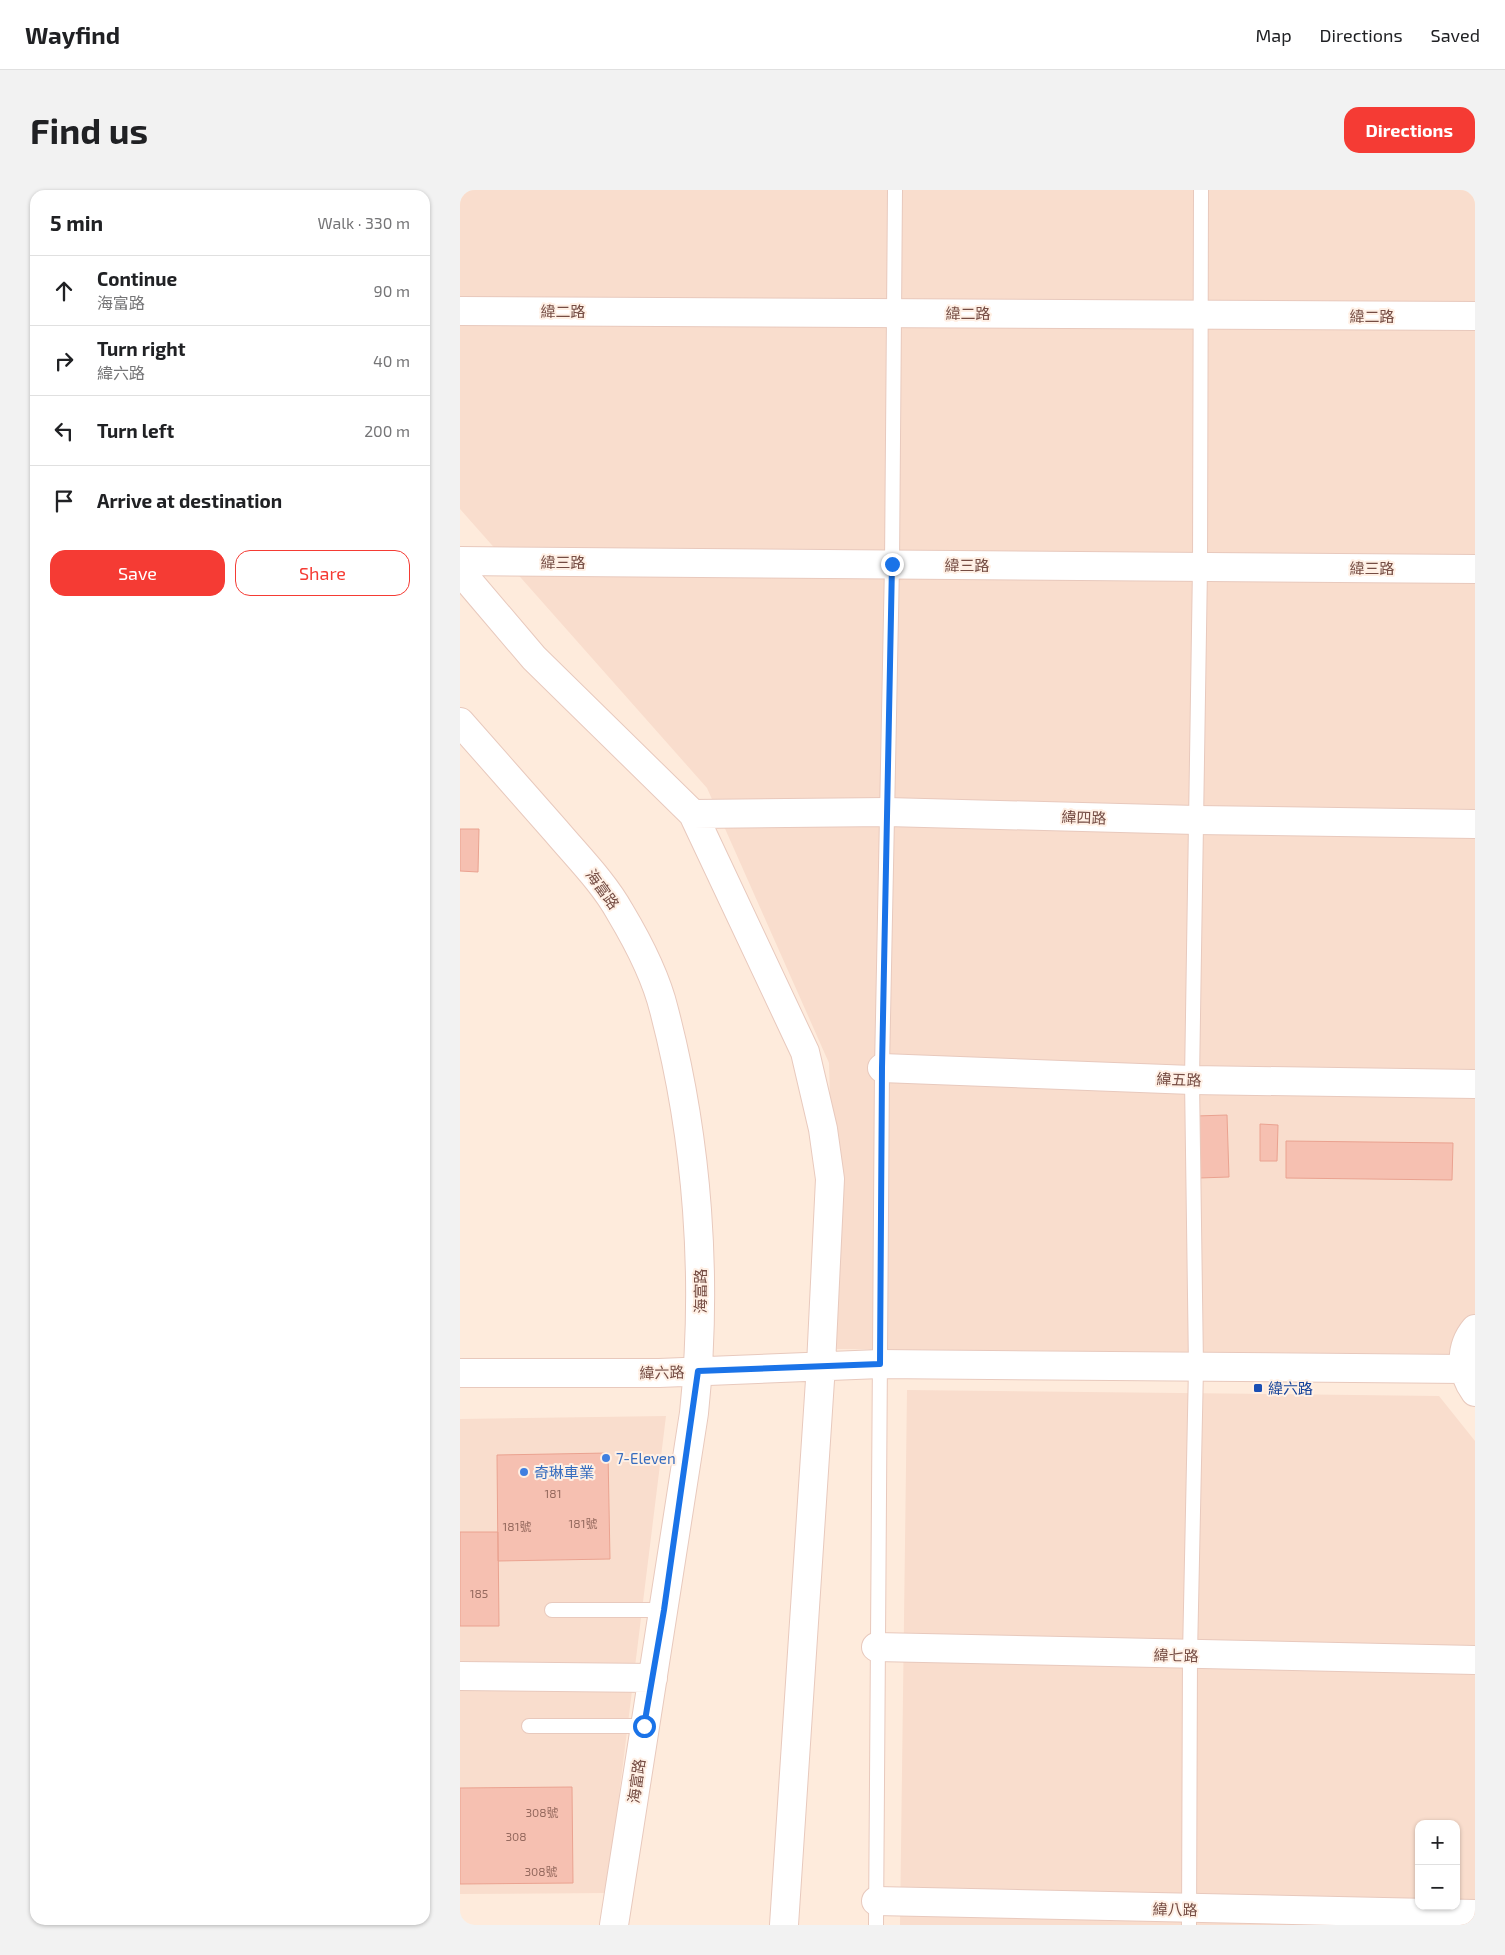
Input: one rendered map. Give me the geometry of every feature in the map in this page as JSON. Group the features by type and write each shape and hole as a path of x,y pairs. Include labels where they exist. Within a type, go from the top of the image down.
{"street":[{"name":"緯二路","path":"460,311 1475,316"},
{"name":"緯三路","path":"460,561 1475,569"},
{"path":"460,571 534,658 693,814 805,1052 823,1129 830,1179 821,1365 784,1925"},
{"name":"海富路","path":"460,722 589,869 620,911 642,955 664,1008 686,1113 699,1224 698,1371 664,1610 644,1726 614,1925"},
{"name":"緯四路","path":"693,814 887,812 1196,820 1475,824"},
{"name":"緯五路","path":"882,1068 1192,1080 1475,1084"},
{"path":"1469,1380 1464,1349 1475,1329"},
{"name":"緯六路","path":"460,1373 698,1371 880,1364 1196,1367 1469,1380"},
{"name":"緯七路","path":"876,1647 1475,1660"},
{"path":"460,1676 653,1678"},
{"name":"緯八路","path":"876,1913 1189,1917 1475,1914"}],"lane":[{"path":"876,1913 876,1647 882,1068 892,564 895,190"},
{"path":"1189,1917 1190,1655 1196,1367 1192,1080 1200,567 1201,190"},
{"path":"552,1610 664,1610"},
{"path":"529,1726 644,1726"}],"shaded area":[{"path":"460,190 1475,190 1475,1314 1450,1354 837,1349 829,1063 707,788 460,509"},
{"path":"907,1390 1439,1396 1475,1441 1475,1925 900,1925"},
{"path":"666,1416 607,1893 460,1894 460,1419"}],"building":[{"path":"460,829 479,829 478,872 460,871"},
{"path":"1227,1115 1229,1177 1199,1178 1196,1116"},
{"path":"1260,1124 1278,1125 1277,1161 1260,1161"},
{"path":"1286,1141 1453,1143 1452,1180 1286,1178"},
{"path":"608,1453 610,1559 498,1561 497,1455"},
{"path":"460,1532 498,1532 499,1626 460,1626"},
{"path":"572,1787 573,1883 460,1884 460,1788"}],"place":[{"name":"緯六路","path":"1258,1388"},
{"name":"7-Eleven","path":"606,1458"},
{"name":"奇琳車業","path":"524,1472"}],"route":[{"path":"644,1726 694,1413 698,1371 880,1364 882,1068 892,564"}]}
